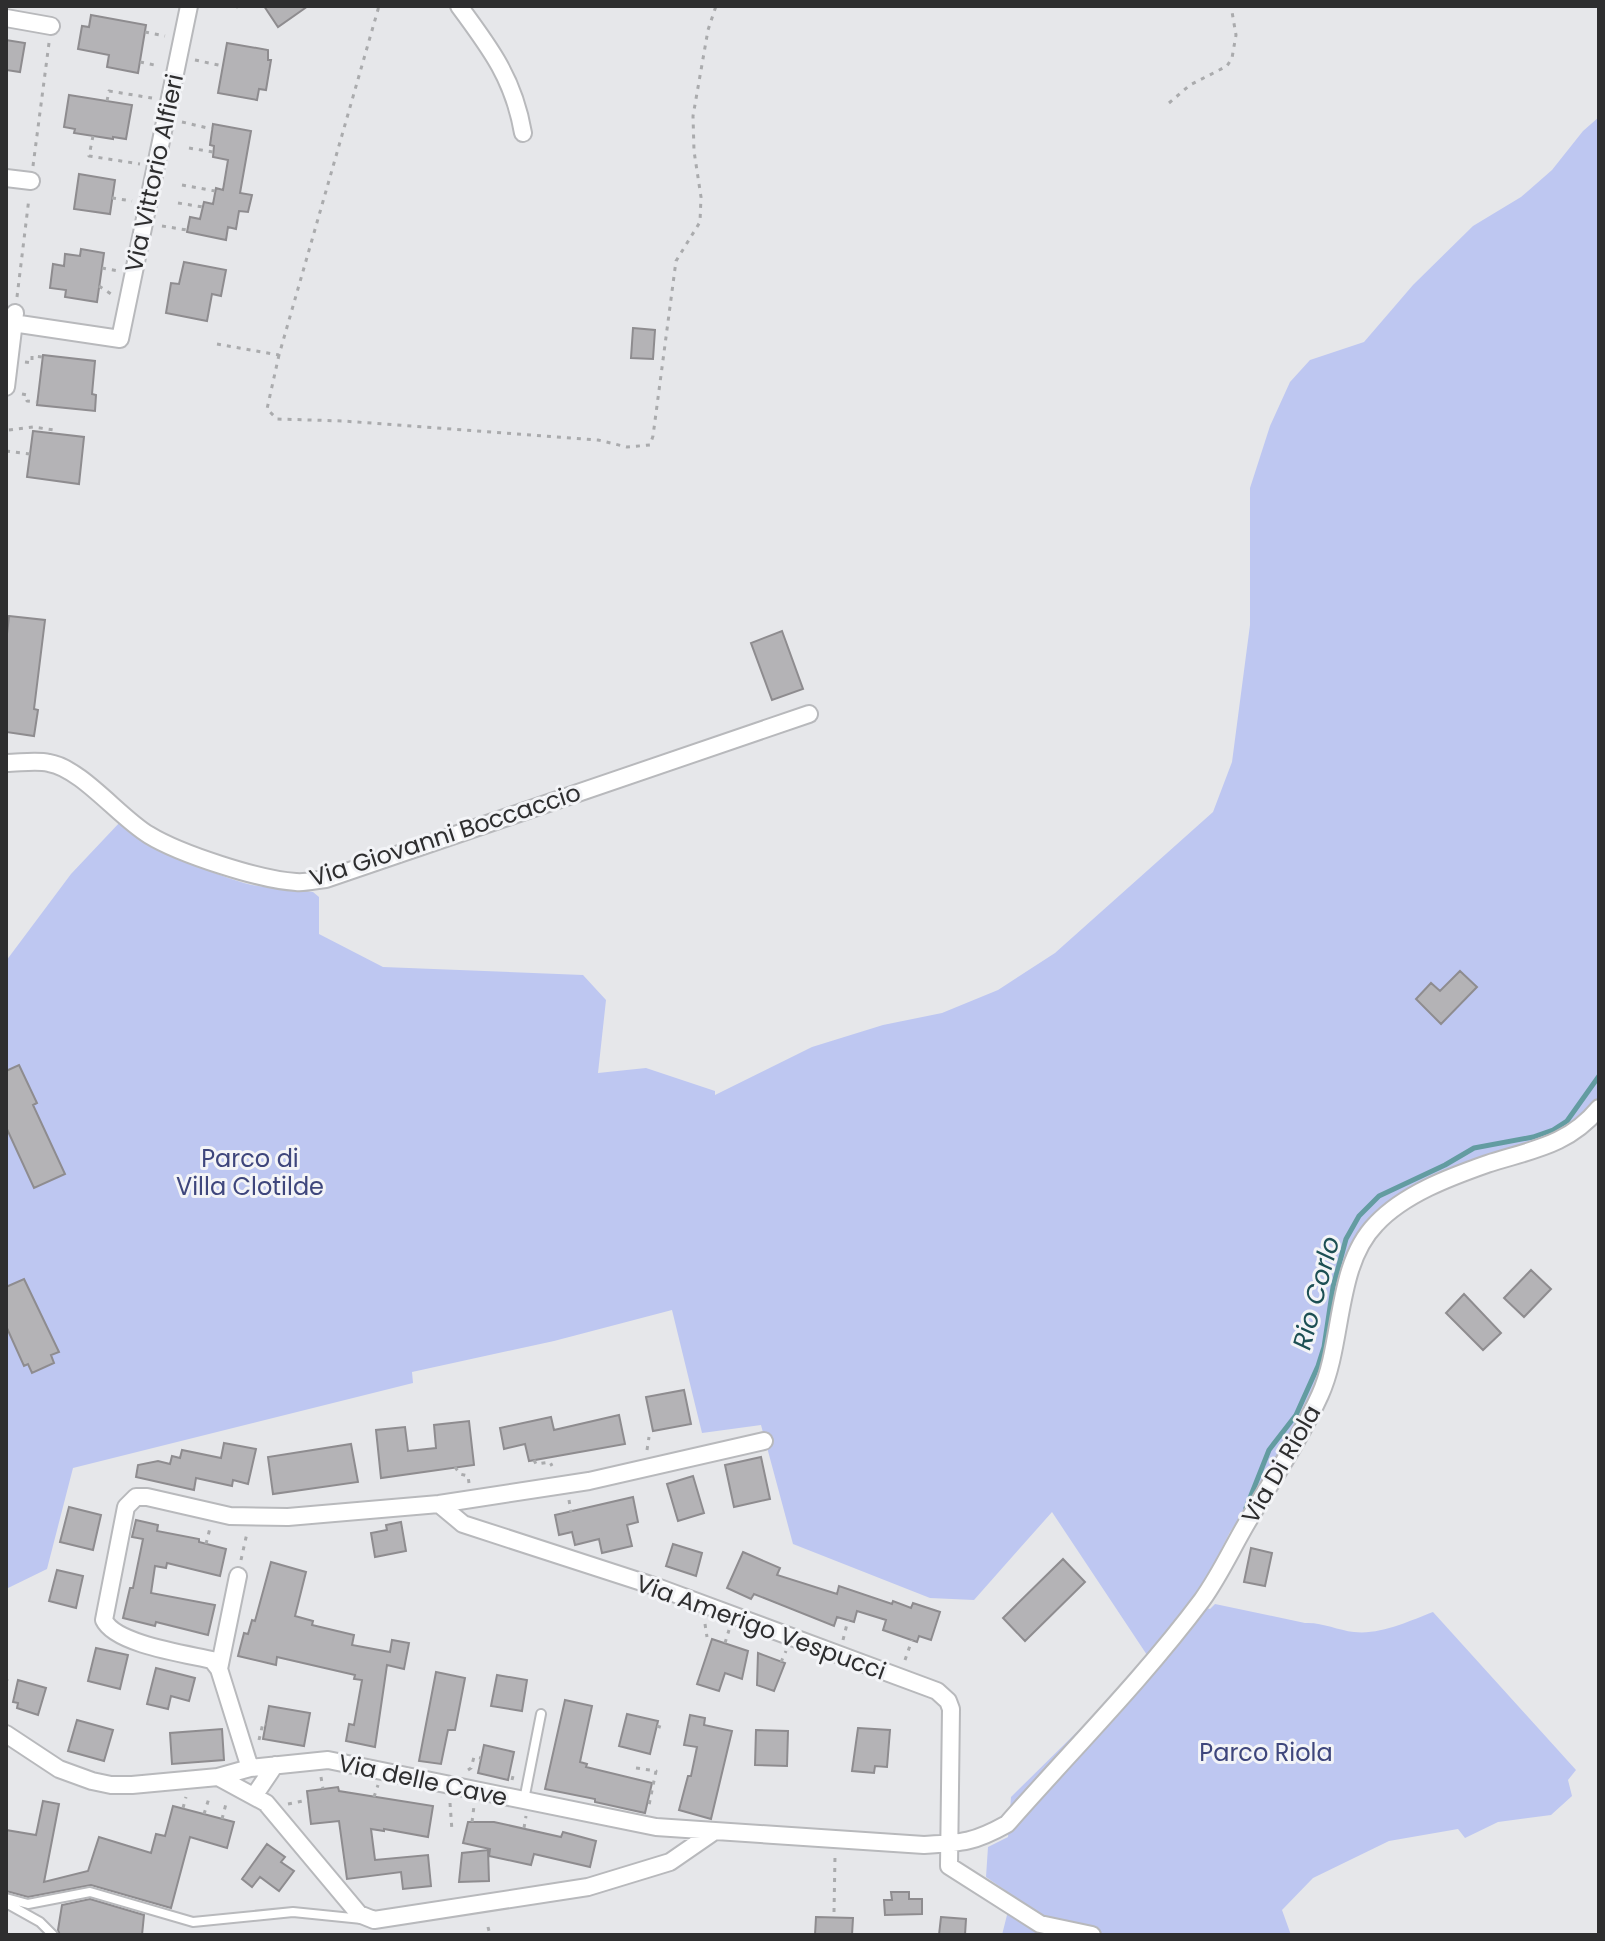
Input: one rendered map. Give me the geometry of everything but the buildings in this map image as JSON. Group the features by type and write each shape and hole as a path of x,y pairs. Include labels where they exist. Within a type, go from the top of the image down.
{"street":[{"name":"Via Vittorio Alfieri","path":"12,319 120,339 189,6"},
{"path":"459,6 502,67 518,105 523,133"},
{"path":"6,18 51,26"},
{"path":"6,178 31,181"},
{"path":"11,390 12,319"},
{"name":"Via Giovanni Boccaccio","path":"6,763 50,763 59,766 90,786 151,836 192,855 276,880 299,882 341,874 809,714"},
{"name":"Via Di Riola","path":"712,1833 801,1835 924,1845 979,1840 1007,1824 1159,1653 1224,1568 1321,1394 1335,1354 1351,1262 1375,1224 1412,1196 1486,1165 1548,1147 1591,1118 1599,1108"},
{"path":"250,1768 219,1669 212,1660 121,1637 107,1627 104,1610 126,1507 136,1497 230,1516 288,1517 439,1504 589,1481 764,1441"},
{"name":"Via Amerigo Vespucci","path":"439,1504 463,1524 657,1587 937,1691 948,1701 951,1709 949,1844"},
{"path":"219,1669 238,1576"},
{"name":"Via delle Cave","path":"6,1734 59,1769 92,1781 132,1785 214,1784 250,1768 328,1760 525,1807 712,1833"},
{"path":"254,1796 275,1765"},
{"path":"214,1784 254,1796 266,1803 359,1914 374,1920 588,1887 670,1862 712,1833"},
{"path":"670,1829 670,1862"},
{"path":"949,1844 949,1866 1040,1924 1092,1935"}],"lane":[{"name":"Via delle Cave","path":"525,1807 541,1714"},
{"path":"6,1900 28,1904 90,1892 193,1922 293,1912 374,1920"},
{"path":"6,1900 40,1922 53,1935"}],"path":[{"path":"234,6 242,8"},
{"path":"379,6 279,355 267,409 277,419 568,438 627,447 650,445 653,436 676,261 700,222 701,197 694,151 693,116 708,30 716,6"},
{"path":"1169,103 1190,85 1227,66 1232,58 1236,35 1231,6"},
{"path":"12,319 51,26"},
{"path":"145,32 172,37"},
{"path":"191,60 223,66"},
{"path":"140,62 167,67"},
{"path":"107,101 109,91 157,99"},
{"path":"183,118 182,124 212,129"},
{"path":"93,136 89,156 147,165"},
{"path":"189,148 213,152"},
{"path":"182,185 215,191"},
{"path":"112,198 138,202"},
{"path":"178,203 203,207"},
{"path":"162,226 187,230"},
{"path":"102,268 126,272"},
{"path":"99,286 118,299"},
{"path":"217,344 279,355"},
{"path":"19,362 32,363 32,356 43,357"},
{"path":"11,390 27,395 27,401 37,402"},
{"path":"9,430 33,427 54,430 53,434"},
{"path":"6,451 30,454"},
{"path":"648,1458 646,1446 649,1437"},
{"path":"534,1460 536,1464 550,1462"},
{"path":"455,1467 460,1474 468,1476 471,1488"},
{"path":"568,1494 571,1512"},
{"path":"206,1544 212,1522"},
{"path":"238,1576 247,1529"},
{"path":"705,1616 707,1637"},
{"path":"841,1647 848,1620"},
{"path":"725,1643 730,1626"},
{"path":"903,1668 912,1640"},
{"path":"781,1662 787,1648"},
{"path":"6,1683 8,1676"},
{"path":"657,1726 666,1729"},
{"path":"468,1770 474,1757 481,1758"},
{"path":"636,1768 656,1771 647,1817"},
{"path":"321,1775 323,1789"},
{"path":"204,1814 214,1784"},
{"path":"449,1796 452,1831"},
{"path":"222,1819 228,1797"},
{"path":"280,1806 308,1800"},
{"path":"472,1822 475,1801"},
{"path":"524,1828 525,1807"},
{"path":"834,1912 836,1848"},
{"path":"488,1927 490,1935"}],"green space":[{"path":"1599,117 1599,1105 1549,1149 1421,1187 1359,1239 1339,1330 1296,1436 1230,1532 1194,1604 1210,1609 1215,1604 1364,1632 1395,1626 1433,1612 1576,1770 1568,1780 1572,1796 1551,1815 1498,1822 1465,1838 1458,1829 1389,1841 1313,1878 1282,1910 1291,1935 1002,1935 1012,1895 986,1877 988,1847 1008,1837 1011,1797 1089,1720 1147,1655 1052,1512 974,1600 930,1598 793,1544 761,1425 702,1433 672,1310 554,1341 412,1372 413,1383 73,1468 47,1569 6,1589 6,961 71,874 121,821 164,849 211,872 252,885 313,892 319,897 319,934 383,967 583,975 606,1000 598,1073 646,1068 715,1091 715,1095 812,1047 883,1025 942,1013 998,990 1055,953 1213,812 1232,762 1250,625 1250,488 1270,426 1290,382 1310,360 1364,342 1413,285 1473,226 1521,197 1552,170 1583,131"}],"waterway":[{"name":"Rio Corlo","path":"1246,1508 1269,1450 1296,1415 1318,1366 1346,1239 1359,1216 1379,1196 1474,1148 1553,1130 1567,1121 1599,1076"}],"park label":[{"name":"Parco di Villa Clotilde","path":"250,1172"},
{"name":"Parco Riola","path":"1266,1752"}]}
